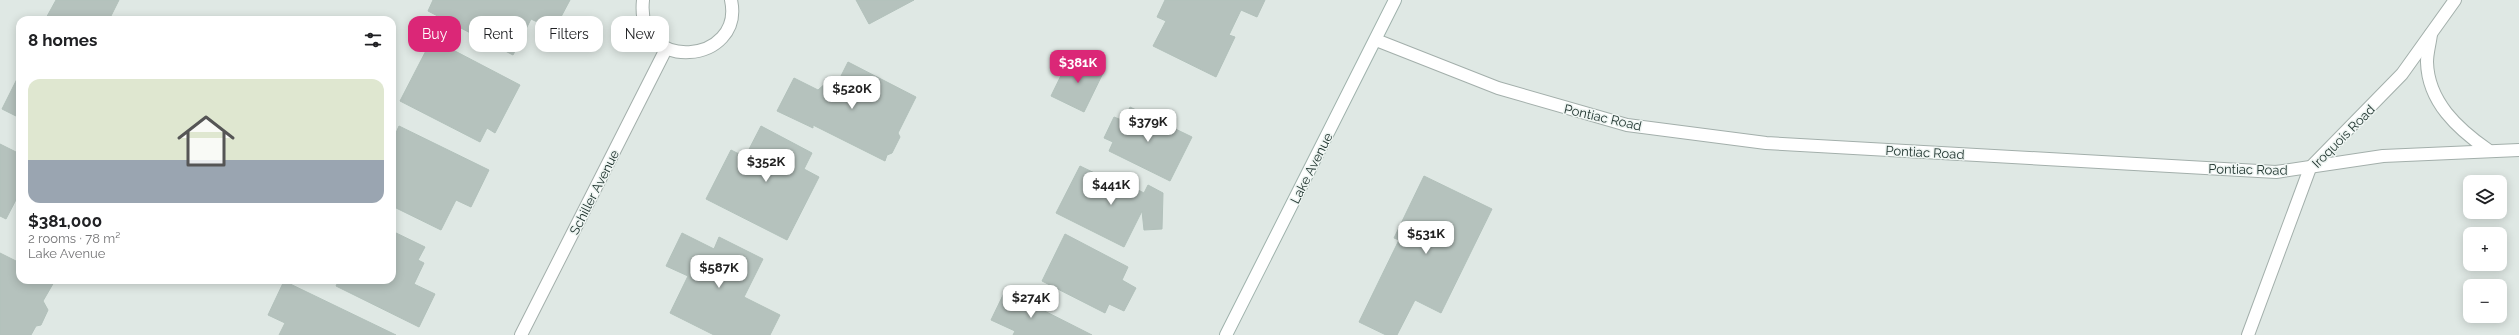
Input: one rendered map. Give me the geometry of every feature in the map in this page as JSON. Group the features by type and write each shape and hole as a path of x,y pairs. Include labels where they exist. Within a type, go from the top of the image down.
{"street":[{"path":"643,0 643,16"},
{"path":"669,49 679,53 694,53 717,42 730,22 731,0"},
{"name":"Lake Avenue","path":"1226,335 1395,0"},
{"name":"Iroquois Road","path":"2248,335 2310,168 2402,74 2455,0"},
{"path":"2432,31 2427,62 2431,87 2444,111 2462,131 2488,150"},
{"name":"Pontiac Road","path":"1376,40 1498,88 1627,125 1766,143 2276,172 2383,156 2488,150 2519,150"},
{"name":"Schiller Avenue","path":"521,335 664,52"}],"building":[{"path":"56,0 119,0 111,16 47,16"},
{"path":"433,0 570,0 561,16 535,16 535,21 531,19 527,27 527,16 469,16 469,32 461,28 461,16 438,16 428,11"},
{"path":"856,0 914,0 869,24"},
{"path":"1165,0 1265,0 1257,17 1241,10 1229,35 1235,37 1216,77 1153,46 1166,21 1157,17"},
{"path":"425,52 457,52 520,85 495,133 487,128 480,142 400,101"},
{"path":"507,52 514,52 513,55"},
{"path":"1071,55 1104,71 1084,112 1051,96"},
{"path":"848,62 916,97 898,133 900,137 892,153 887,155 885,161 813,125 813,128 777,111 794,78 818,90 827,82 837,84"},
{"path":"16,81 16,116 2,109"},
{"path":"1130,107 1192,137 1170,181 1109,151 1113,142 1104,138 1114,117 1124,121"},
{"path":"399,126 489,170 471,207 456,200 441,230 396,208 396,133"},
{"path":"761,126 812,153 804,169 819,177 787,240 706,199 731,150 745,157"},
{"path":"0,144 16,152 16,200 6,219 0,216"},
{"path":"1080,166 1105,178 1107,174 1144,193 1148,185 1163,193 1162,229 1144,230 1142,211 1124,247 1056,213"},
{"path":"1424,176 1492,209 1441,313 1415,300 1397,335 1386,335 1359,322 1399,240 1394,238"},
{"path":"396,233 425,247 418,260 424,263 414,284 435,294 419,327 336,286 337,284 396,284"},
{"path":"682,233 714,249 719,237 763,259 744,297 780,315 770,335 714,335 670,313 688,276 666,266"},
{"path":"1065,234 1128,267 1122,280 1136,288 1124,311 1109,304 1105,313 1042,281"},
{"path":"0,253 16,261 16,284 53,284 43,301 48,310 41,325 36,326 31,335 0,335"},
{"path":"283,284 290,284 396,335 279,335 285,323 268,315"},
{"path":"1005,291 1092,335 1013,335 1015,331 991,320"}]}
